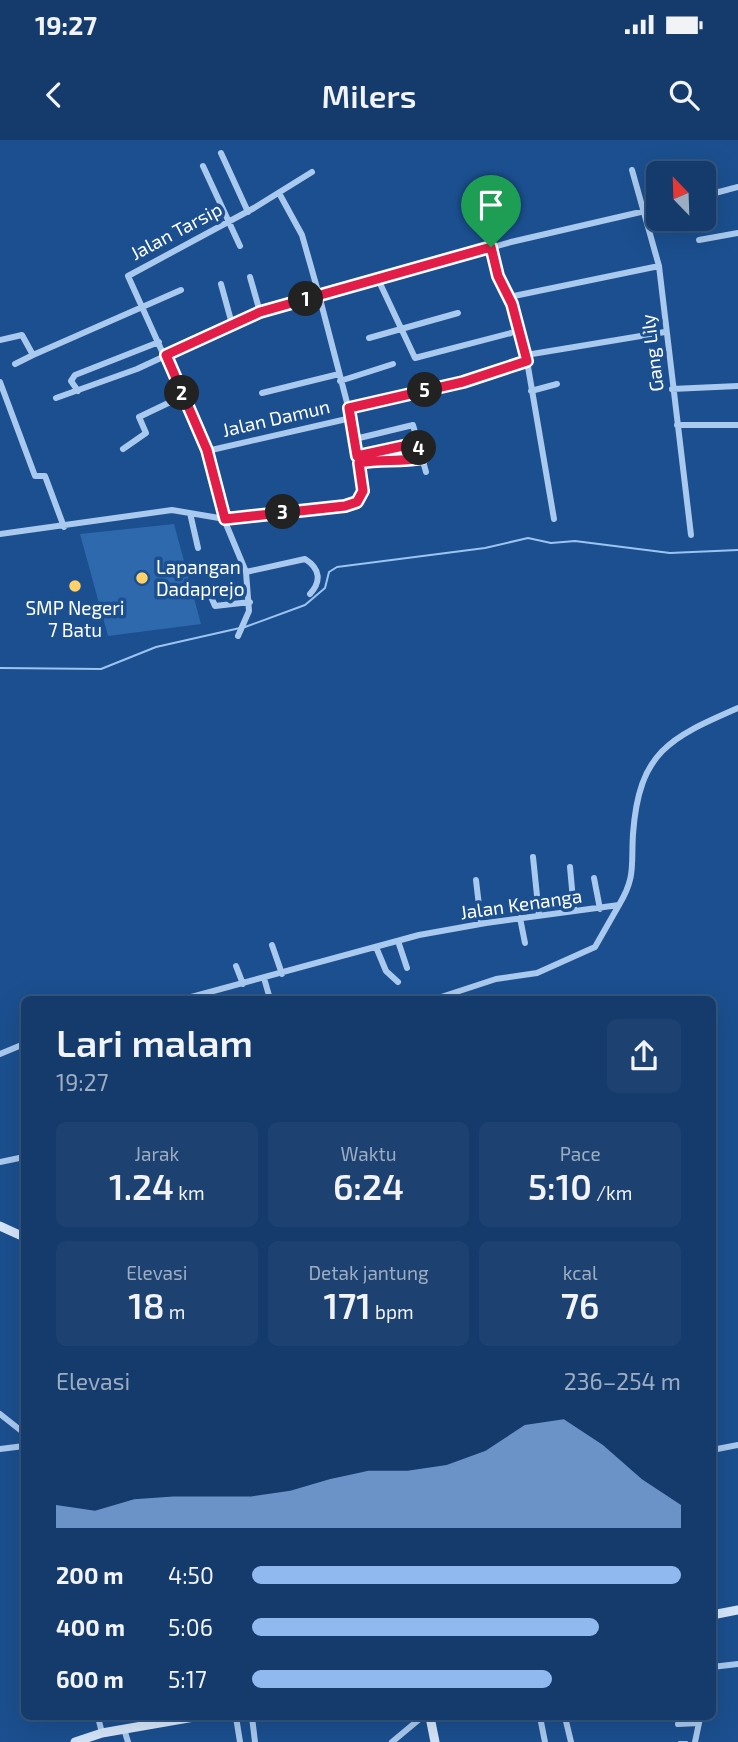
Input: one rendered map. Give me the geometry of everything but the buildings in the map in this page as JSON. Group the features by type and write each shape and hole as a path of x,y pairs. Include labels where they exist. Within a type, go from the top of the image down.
{"street":[{"path":"221,153 248,212"},
{"path":"203,166 240,246"},
{"name":"Gang Lily","path":"632,170 659,265 691,535"},
{"name":"Jalan Tarsip","path":"240,633 246,622 250,602 246,572 225,519 207,450 166,355 128,279 131,273 248,212 312,172"},
{"path":"716,193 738,187"},
{"path":"0,534 172,510 225,519 345,506 361,498 358,459 349,408 319,295 302,235 279,193"},
{"path":"56,398 166,355 260,312 491,247 645,211"},
{"path":"699,240 738,233"},
{"path":"491,247 498,276 509,297 526,358 554,519"},
{"path":"509,297 659,265"},
{"path":"250,277 260,312"},
{"path":"377,277 417,359 511,333"},
{"path":"221,284 232,324"},
{"path":"15,364 144,309 181,290"},
{"path":"369,338 458,313"},
{"path":"349,408 463,382 526,358 665,332"},
{"path":"0,340 22,335 33,355"},
{"path":"78,391 71,381 75,376 159,342"},
{"path":"262,393 393,364"},
{"path":"0,382 35,476 45,476 64,527"},
{"path":"531,391 557,384"},
{"path":"672,389 738,386"},
{"path":"123,449 146,433 139,417 183,396"},
{"name":"Jalan Damun","path":"207,450 351,418"},
{"path":"355,439 414,425 426,472"},
{"path":"677,425 738,425"},
{"path":"358,459 417,443"},
{"path":"358,459 392,463 422,458"},
{"path":"190,513 198,548"},
{"path":"246,572 306,559 315,568 318,578 317,586 310,594"},
{"path":"209,592 215,607 250,602"},
{"path":"444,996 496,979 537,973 595,947 633,877 634,828 641,789 658,754 672,739 738,708"},
{"path":"533,857 539,915"},
{"path":"570,867 574,911"},
{"path":"594,878 600,909"},
{"path":"476,880 481,923"},
{"name":"Jalan Kenanga","path":"212,996 243,984 398,941 481,923 619,905"},
{"path":"520,918 525,943"},
{"path":"398,941 407,968"},
{"path":"272,945 282,974"},
{"path":"376,947 386,971 398,982"},
{"path":"236,966 243,984"},
{"path":"264,978 269,996"},
{"path":"0,1055 21,1045"},
{"path":"0,1163 21,1158"},
{"path":"0,1226 21,1236"},
{"path":"0,1414 21,1431"},
{"path":"716,1449 738,1445"},
{"path":"0,1449 21,1446"},
{"path":"716,1614 738,1610"},
{"path":"716,1667 738,1665"},
{"path":"100,1720 102,1733"},
{"path":"75,1742 102,1733 168,1720"},
{"path":"236,1720 240,1742"},
{"path":"252,1720 256,1742"},
{"path":"393,1741 418,1720"},
{"path":"431,1720 435,1742"},
{"path":"541,1720 545,1742"},
{"path":"566,1720 571,1742"},
{"path":"678,1724 699,1720 695,1740"},
{"path":"124,1729 128,1742"}],"shaded area":[{"name":"Lapangan Dadaprejo","path":"174,524 201,624 108,636 80,534"}],"waterway":[{"path":"245,627 305,605 325,588 329,572 337,567 485,548 528,538 551,543 575,541 670,553 738,550"},
{"path":"0,668 101,669 156,647 240,628"},
{"path":"679,1742 687,1742"}],"place":[{"name":"Lapangan Dadaprejo","path":"142,578"},
{"name":"SMP Negeri 7 Batu","path":"75,586"}],"route":[{"path":"491,247 498,276 512,304 527,361 463,382 349,408 357,456 417,443 422,458 392,463 378,460 359,463 363,491 357,502 345,506 225,519 207,450 166,355 260,312 491,247"}]}
